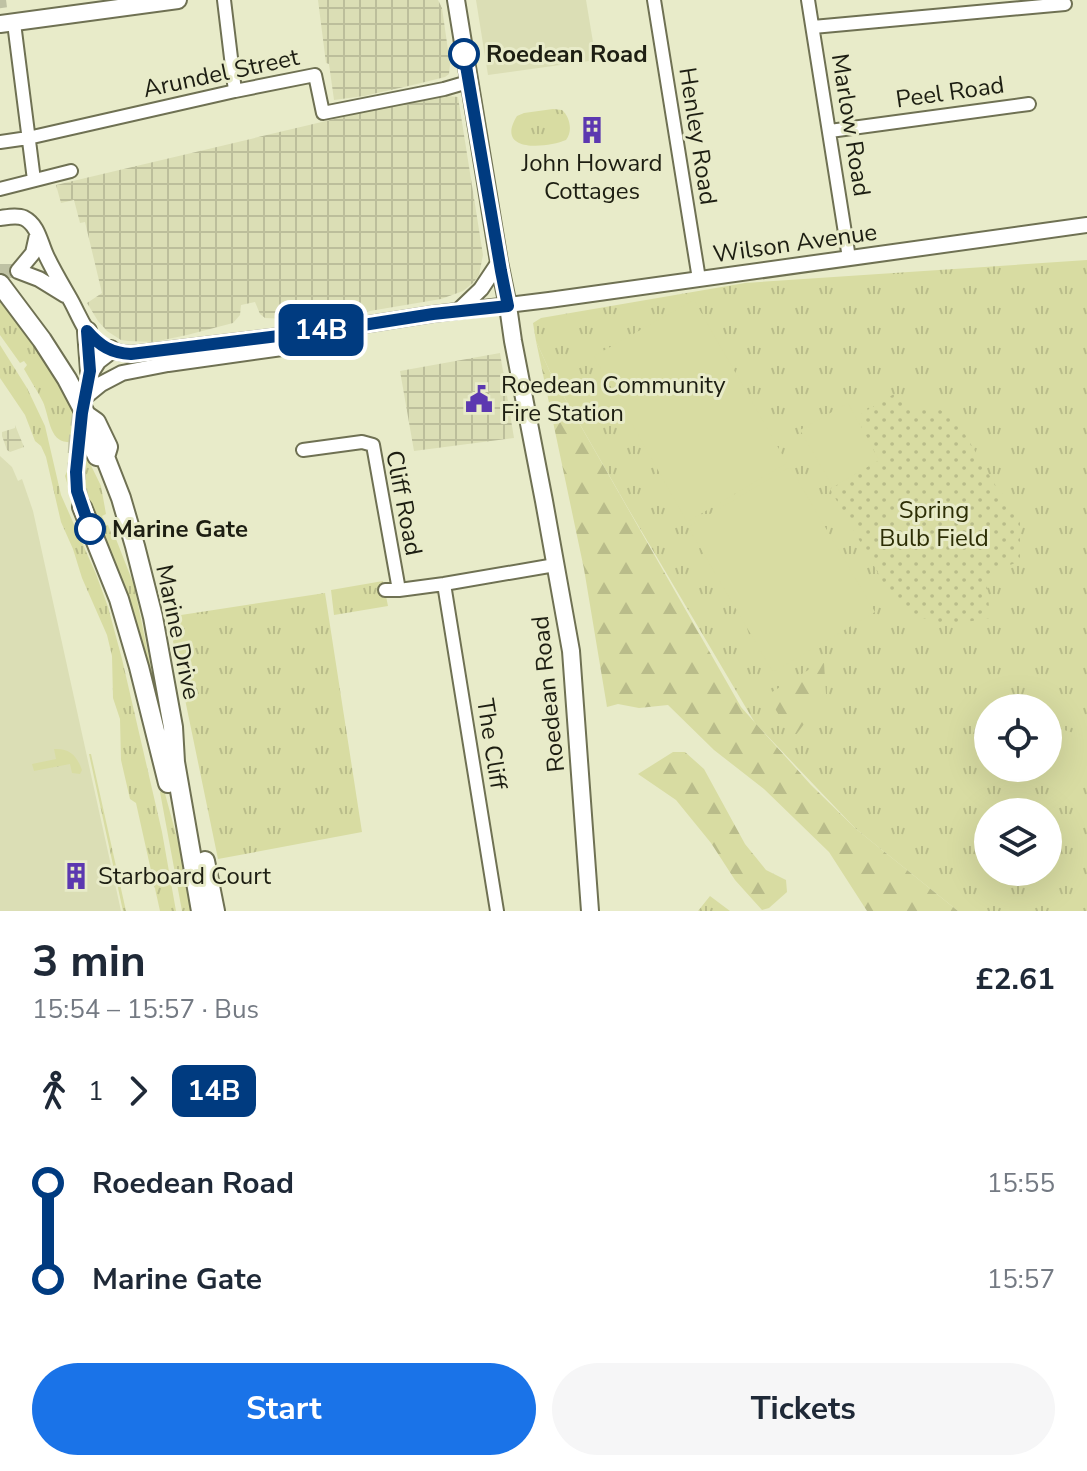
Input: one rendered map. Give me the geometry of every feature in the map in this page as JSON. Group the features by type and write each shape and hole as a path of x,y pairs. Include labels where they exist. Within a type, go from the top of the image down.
{"main road":[{"path":"4,20 178,0"},
{"name":"Roedean Road","path":"456,0 499,262 571,651 590,911"},
{"name":"Marine Drive","path":"0,284 67,379 83,408 89,441 97,456 105,457 121,498 153,617 199,902"},
{"path":"87,331 90,371 97,360 110,350"},
{"path":"82,507 119,599 199,902"},
{"name":"Marine Drive","path":"173,727 187,763 215,911"}],"street":[{"path":"224,0 235,91"},
{"name":"Henley Road","path":"654,0 699,279"},
{"name":"Marlow Road","path":"808,0 849,258"},
{"path":"813,27 1065,4"},
{"path":"4,20 34,180"},
{"name":"Arundel Street","path":"0,142 315,75 323,113 468,82"},
{"name":"Peel Road","path":"830,131 1029,104"},
{"path":"0,189 71,171"},
{"path":"0,218 21,217 37,231 45,254 87,331 97,343 110,350 137,354 344,328"},
{"name":"Wilson Avenue","path":"344,328 1087,225"},
{"path":"37,231 33,253 18,271 48,283 70,298"},
{"path":"458,311 487,282 499,262"},
{"path":"83,408 101,384 122,373 318,343 344,328"},
{"name":"Cliff Road","path":"303,450 362,442 373,445 399,590"},
{"path":"385,590 444,584 555,565"},
{"name":"The Cliff","path":"444,584 497,911"}],"shaded area":[{"path":"318,0 438,0 442,8 449,74 364,96 334,100"},
{"path":"476,0 586,0 596,60 488,75"},
{"path":"436,95 458,97 483,255 479,275 463,291 441,299 340,316 287,319 265,318 255,302 241,305 240,315 233,323 154,342 121,340 98,321 87,303 102,293 85,222 80,223 74,200 61,203 56,185"},
{"path":"500,353 514,438 414,451 400,371"},
{"path":"15,425 24,447 10,452 2,432 15,428"},
{"path":"0,456 12,467 18,481 22,479 33,511 121,911 0,911"}],"green space":[{"path":"562,110 569,120 566,140 536,146 517,142 512,136 517,116"},
{"path":"1087,260 1087,911 958,911 856,829 755,723 550,372 536,341 533,323 541,318 745,283"},
{"path":"0,300 25,331 56,381 83,434 76,441 61,441 56,437 43,402 24,369 27,365 24,361 20,363 0,335"},
{"path":"694,300 787,463 687,522 594,356"},
{"path":"536,341 550,372 741,707 811,785 856,829 958,911 867,911 829,852 764,789 714,750 668,705 639,708 618,704 607,707 584,569"},
{"path":"0,345 27,388 45,426 61,495 108,607 162,832 176,911 160,911 136,803 130,799 121,760 120,719 113,698 112,656 107,635 61,522 46,457 35,441 25,415 0,378"},
{"name":"Spring Bulb Field","path":"894,394 914,406 936,406 960,426 997,488 1017,509 1020,517 1020,561 986,575 990,618 957,623 938,622 922,618 901,606 890,594 830,489 879,460 856,417"},
{"path":"848,403 879,460 833,487 800,430"},
{"path":"84,451 101,486 106,514 102,516 114,534 134,585 169,755 121,579 91,504 75,510 65,476 71,462"},
{"path":"790,467 875,612 773,672 688,527"},
{"path":"383,581 388,606 334,615 331,590"},
{"path":"325,593 362,832 218,859 168,617"},
{"path":"824,663 826,694 793,739 767,695"},
{"path":"1062,729 1087,737 1087,783 1062,776"},
{"path":"54,749 72,754 82,770 80,774 72,773 70,764 34,771 32,764 56,759"},
{"path":"673,752 685,752 704,769 745,844 766,870 786,880 787,892 769,908 762,910 735,880 711,843 676,800 638,774"},
{"path":"91,754 126,911 123,911"},
{"path":"164,790 193,911 182,911 160,792"},
{"path":"710,896 730,911 698,911"}],"tunnel":[{"path":"0,0 1,8"},
{"path":"0,271 18,271"},
{"path":"82,507 77,457 80,421 90,371"}],"bus line":[{"name":"14B","path":"90,529 77,491 76,472 90,371 87,331 97,343 110,350 131,354 508,306 464,54"}],"place":[{"name":"Roedean Road","path":"464,54"},
{"name":"John Howard Cottages","path":"592,130"},
{"name":"Roedean Community Fire Station","path":"479,399"},
{"name":"Marine Gate","path":"90,529"},
{"name":"Starboard Court","path":"76,876"}]}
